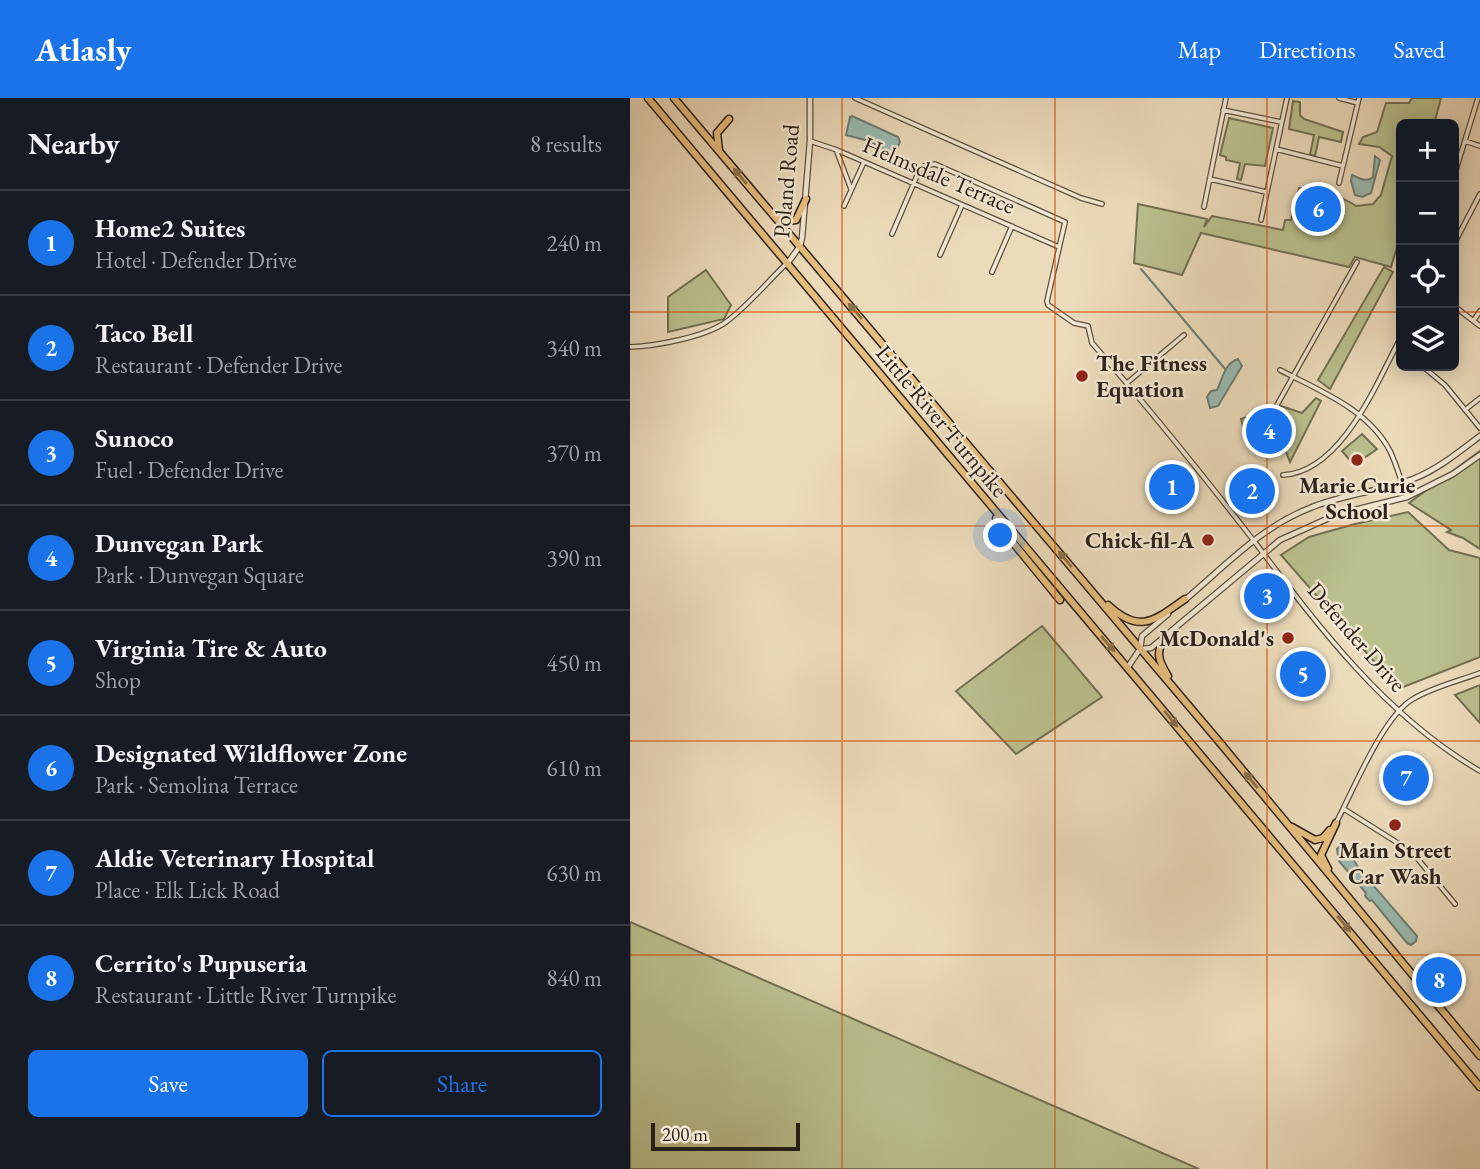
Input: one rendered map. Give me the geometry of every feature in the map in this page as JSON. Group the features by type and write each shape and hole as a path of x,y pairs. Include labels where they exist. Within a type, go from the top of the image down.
{"highway":[{"name":"Little River Turnpike","path":"648,98 1480,1087"},
{"name":"Little River Turnpike","path":"674,98 1178,693 1480,1056"},
{"path":"719,152 717,133 729,119"},
{"path":"763,203 781,218 793,221 800,216 806,199"},
{"path":"991,507 1006,534 1060,600"},
{"path":"1085,583 1119,615 1134,622 1154,620 1185,599"},
{"path":"1166,635 1158,648 1157,657 1178,693"},
{"path":"1286,822 1315,840 1323,838 1336,824"},
{"path":"1336,824 1321,855 1340,890"}],"street":[{"name":"Poland Road","path":"786,264 800,246 810,141 810,98"},
{"path":"855,98 1081,198 1102,204"},
{"path":"1203,207 1226,98"},
{"path":"1261,220 1287,98"},
{"path":"1339,98 1358,100 1339,183"},
{"path":"1459,160 1478,98"},
{"path":"1223,110 1282,122"},
{"name":"Helmsdale Terrace","path":"810,141 837,150 1060,247"},
{"path":"1465,141 1480,146"},
{"path":"1276,149 1343,166"},
{"path":"837,150 851,189"},
{"path":"844,206 864,162"},
{"path":"891,234 923,166 939,165 1065,222 1060,247"},
{"path":"1210,179 1266,192"},
{"path":"1459,234 1480,194"},
{"path":"940,255 962,205"},
{"path":"992,272 1012,226"},
{"name":"Defender Drive","path":"1060,247 1047,304 1074,323 1088,326 1093,343 1327,632 1398,712 1425,735 1480,771"},
{"path":"1278,405 1357,262"},
{"path":"630,346 677,340 719,326 786,264"},
{"path":"1457,308 1480,326"},
{"path":"1474,320 1480,311"},
{"path":"1127,383 1184,335"},
{"path":"1283,475 1294,474 1323,458 1341,441 1360,414 1395,349"},
{"path":"1280,370 1360,414 1374,427 1386,444 1407,497"},
{"path":"1428,371 1445,385 1480,428"},
{"path":"1465,410 1480,398"},
{"path":"1128,667 1140,649 1142,636 1253,541 1308,508 1414,479 1443,463 1480,436"},
{"path":"1140,649 1151,648 1280,540 1323,519 1407,497 1453,474 1480,455"},
{"path":"1336,824 1390,722 1398,712 1415,698 1480,673"},
{"path":"1344,809 1412,852 1455,904"}],"green space":[{"path":"1412,98 1441,98 1435,119 1396,119 1396,250 1391,267 1355,257 1349,267 1201,233 1182,275 1134,263 1138,204 1207,219 1204,227 1212,216 1283,230 1285,220 1291,220 1299,188 1336,196 1356,206 1373,204 1381,195 1392,156 1379,147 1359,144 1363,137 1377,132 1386,103 1409,103"},
{"path":"1293,101 1300,102 1300,115 1304,119 1343,132 1341,142 1319,137 1315,156 1310,155 1314,135 1289,129"},
{"path":"1229,118 1273,128 1265,166 1245,164 1241,180 1237,179 1240,163 1226,160 1226,157 1220,155"},
{"path":"1384,267 1393,272 1330,389 1318,380"},
{"path":"706,270 731,305 724,319 668,332 668,297"},
{"path":"1316,398 1321,401 1290,462 1286,452 1277,455 1246,438 1241,419 1259,413 1275,416 1281,406 1302,413"},
{"path":"1362,434 1377,449 1354,465 1342,451"},
{"path":"1480,451 1480,549 1447,532 1451,530 1409,503"},
{"path":"1408,512 1449,550 1480,558 1480,657 1398,689 1281,555 1309,537"},
{"path":"1042,626 1102,697 1016,754 956,691"},
{"path":"1480,685 1480,723 1455,695"},
{"path":"630,922 1199,1169 630,1169"}],"water":[{"path":"852,116 898,137 900,142 894,155 869,141 846,135"},
{"path":"1375,156 1380,160 1371,193 1362,197 1355,195 1352,175 1365,180 1373,177"},
{"path":"1238,359 1242,366 1218,406 1210,408 1207,397 1211,391 1217,390 1227,368"},
{"path":"1341,845 1347,848 1359,869 1417,936 1411,945 1372,900 1365,896 1366,893 1339,861 1337,849"}],"waterway":[{"path":"1141,269 1226,370"}],"place":[{"name":"Designated Wildflower Zone","path":"1318,209"},
{"name":"The Fitness Equation","path":"1082,376"},
{"name":"Dunvegan Park","path":"1269,431"},
{"name":"Marie Curie School","path":"1357,460"},
{"name":"Home2 Suites","path":"1172,487"},
{"name":"Taco Bell","path":"1252,491"},
{"name":"Chick-fil-A","path":"1208,540"},
{"name":"Sunoco","path":"1267,596"},
{"name":"McDonald's","path":"1288,638"},
{"name":"Virginia Tire & Auto","path":"1303,674"},
{"name":"Aldie Veterinary Hospital","path":"1406,778"},
{"name":"Main Street Car Wash","path":"1395,825"},
{"name":"Cerrito's Pupuseria","path":"1439,980"}]}
